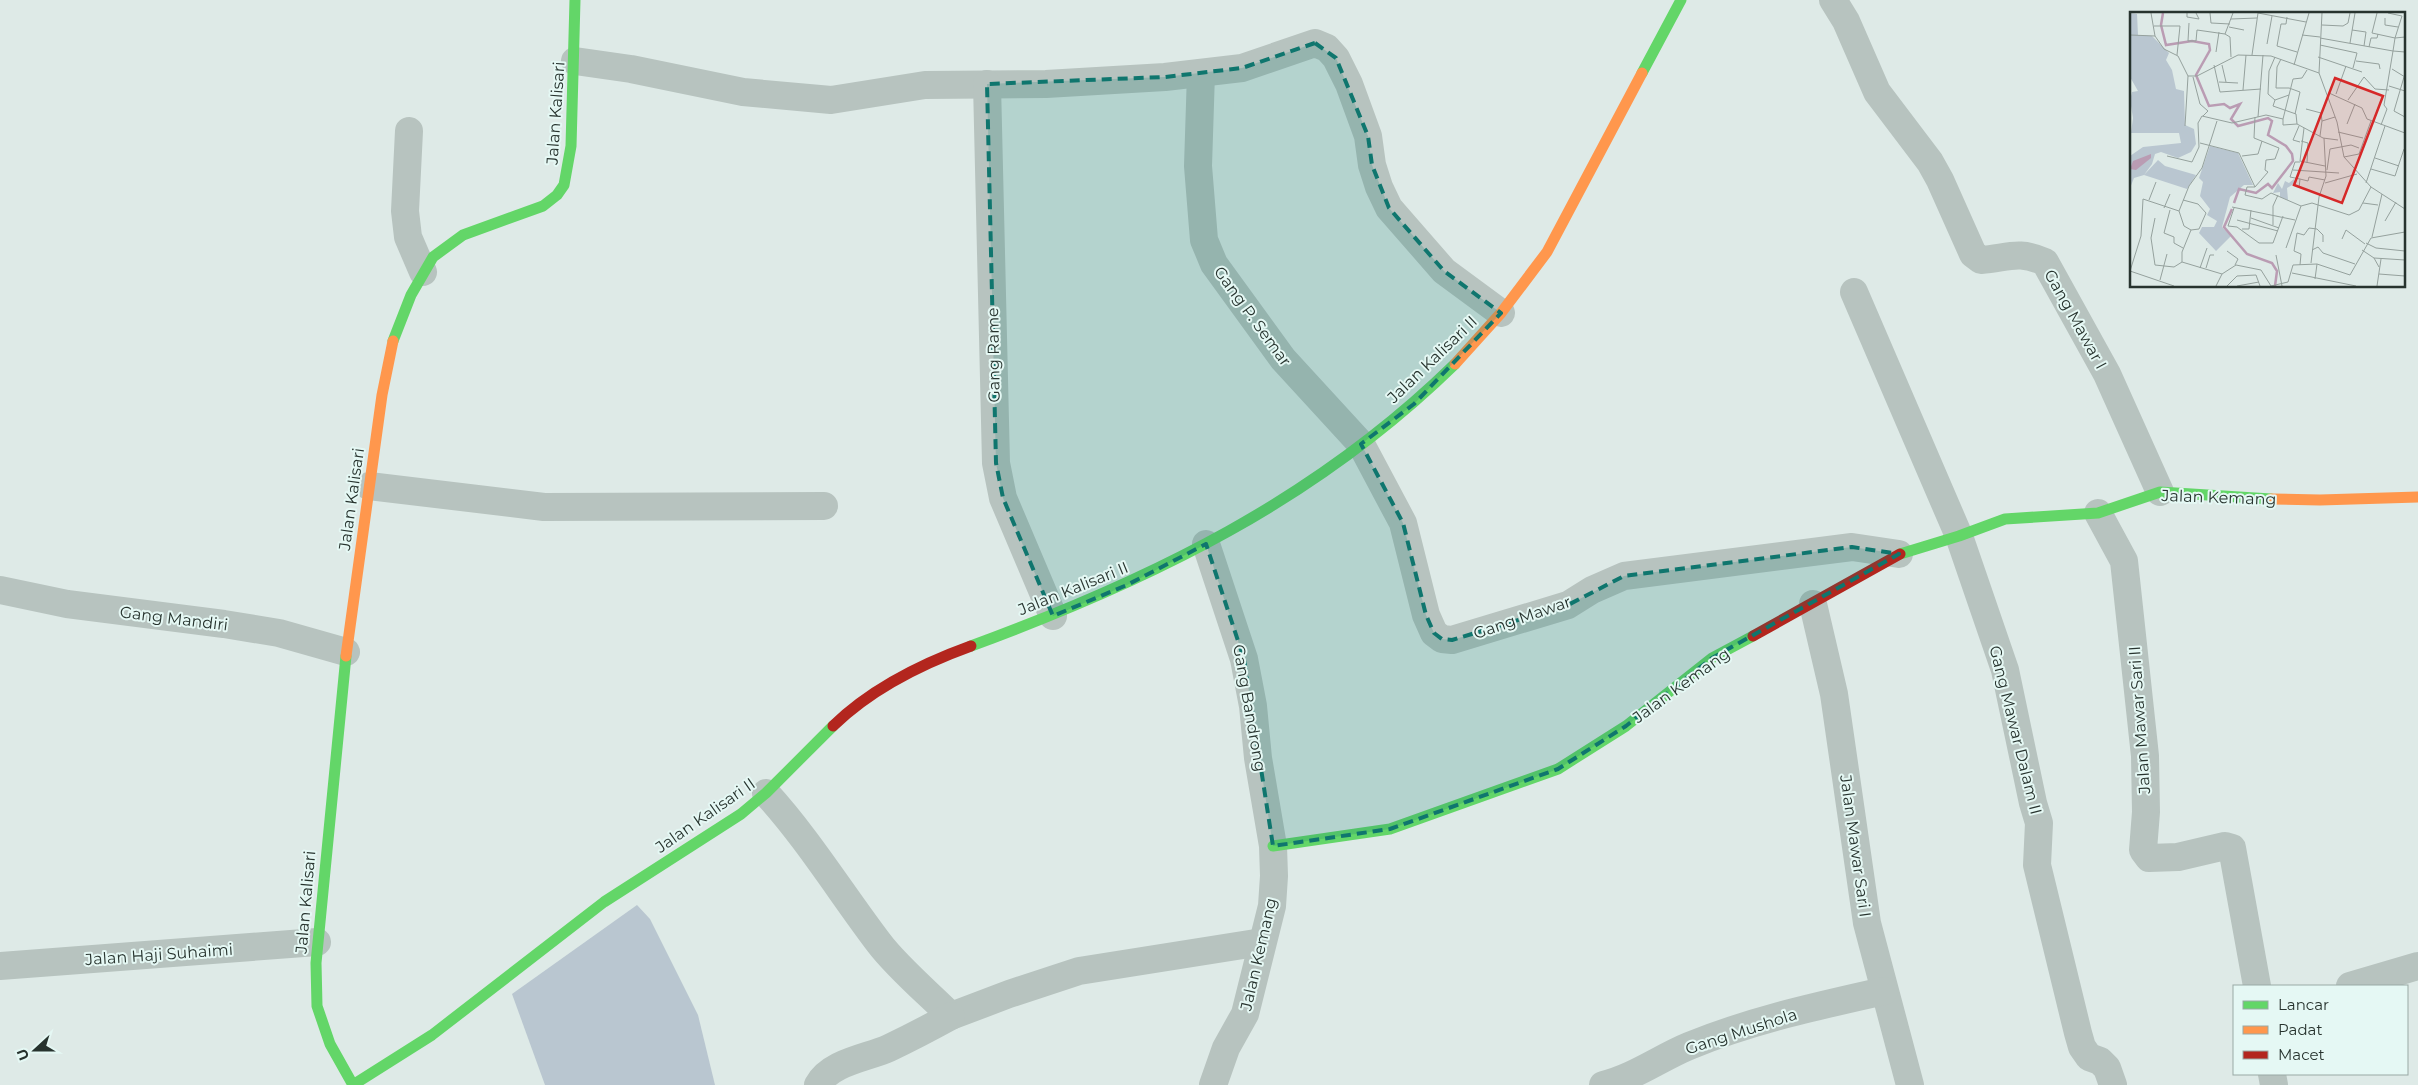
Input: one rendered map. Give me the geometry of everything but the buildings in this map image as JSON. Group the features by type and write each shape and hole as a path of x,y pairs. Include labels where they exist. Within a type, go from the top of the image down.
{"street":[{"name":"Jalan Kalisari","path":"353,1085 330,1044 317,1006 317,942 346,652 382,395 394,335 423,272 433,257 463,235 543,206 557,195 564,185 571,146 575,62 575,0"},
{"name":"Jalan Kalisari II","path":"353,1085 432,1035 604,902 720,828 766,793 844,716 880,688 951,653 1053,616 1127,584 1206,544 1284,499 1414,404 1457,362 1501,313 1547,252 1681,0"},
{"name":"Gang Mawar I","path":"1833,0 1846,21 1877,92 1925,154 1940,180 1973,254 1980,260 2014,254 2030,256 2045,262 2107,374 2160,492"},
{"path":"575,62 631,69 743,92 831,100 925,85 1046,84 1201,73 1242,68 1315,43 1327,48 1336,58 1349,84 1368,136 1376,180 1389,208 1444,271 1501,313"},
{"name":"Gang P. Semar","path":"1201,73 1198,166 1204,240 1214,264 1283,359 1361,444"},
{"name":"Gang Rame","path":"988,84 996,463 1003,498 1053,616"},
{"path":"409,131 406,211 408,237 423,272"},
{"name":"Gang Mawar Dalam II","path":"1854,292 1959,536 2005,670 2033,803 2039,823 2037,865 2078,1033 2089,1056 2100,1061 2107,1068 2113,1085"},
{"name":"Gang Mawar","path":"1361,444 1403,523 1426,616 1434,633 1442,640 1452,640 1568,605 1592,590 1624,576 1852,547 1899,554"},
{"path":"369,486 544,507 824,506"},
{"name":"Jalan Kemang","path":"1213,1085 1226,1048 1246,1014 1272,906 1273,846 1390,829 1558,769 1626,726 1712,658 1814,604 1899,554 1959,536 2005,519 2098,514 2160,492 2240,498 2320,500 2418,497"},
{"name":"Jalan Mawar Sari II","path":"2098,514 2124,561 2145,756 2146,812 2143,850 2149,858 2178,857 2226,846 2232,848 2256,985"},
{"name":"Gang Bandrong","path":"1206,544 1240,646 1253,706 1258,758 1273,846"},
{"name":"Gang Mandiri","path":"0,590 67,604 280,633 346,652"},
{"name":"Jalan Mawar Sari I","path":"1814,604 1834,694 1867,923 1910,1085"},
{"path":"766,793 832,877 880,944 951,1016"},
{"name":"Jalan Haji Suhaimi","path":"0,966 317,942"},
{"path":"818,1085 826,1075 837,1068 888,1049 951,1016 1009,994 1080,971 1262,942"},
{"path":"2353,985 2418,966"},
{"name":"Gang Mushola","path":"1603,1085 1624,1080 1689,1046 1771,1017 1884,991"}],"highlighted area":[{"path":"1315,43 1336,58 1368,136 1372,165 1389,208 1444,271 1501,313 1414,404 1361,444 1403,523 1426,615 1434,633 1442,639 1452,640 1568,605 1624,576 1852,547 1899,554 1712,658 1626,726 1558,769 1390,829 1273,846 1244,659 1206,544 1127,585 1053,616 1003,498 996,463 987,84 1165,77 1242,68"}],"shaded area":[{"path":"637,905 650,919 698,1015 715,1085 545,1085 512,994"}],"traffic: fast":[{"path":"393,341 411,295 433,257 463,235 543,206 557,195 564,185 571,146 575,0"},
{"path":"1642,73 1681,0"},
{"path":"971,646 1038,621 1103,593 1167,564 1228,531 1288,496 1346,456 1402,412 1455,364"},
{"path":"1900,554 1959,536 2005,519 2098,513 2160,492 2271,499"},
{"path":"1273,846 1390,829 1558,769 1626,726 1712,658 1753,636"},
{"path":"346,656 316,963 317,1006 330,1044 353,1085"},
{"path":"353,1085 432,1035 604,902 741,814 766,793 833,726"}],"traffic: slow":[{"path":"1455,364 1501,313 1547,252 1642,73"},
{"path":"346,656 382,395 393,341"},
{"path":"2271,499 2320,500 2418,497"}],"traffic: jam":[{"path":"1753,636 1900,554"},
{"path":"833,726 864,700 897,679 915,669 971,646"}]}
